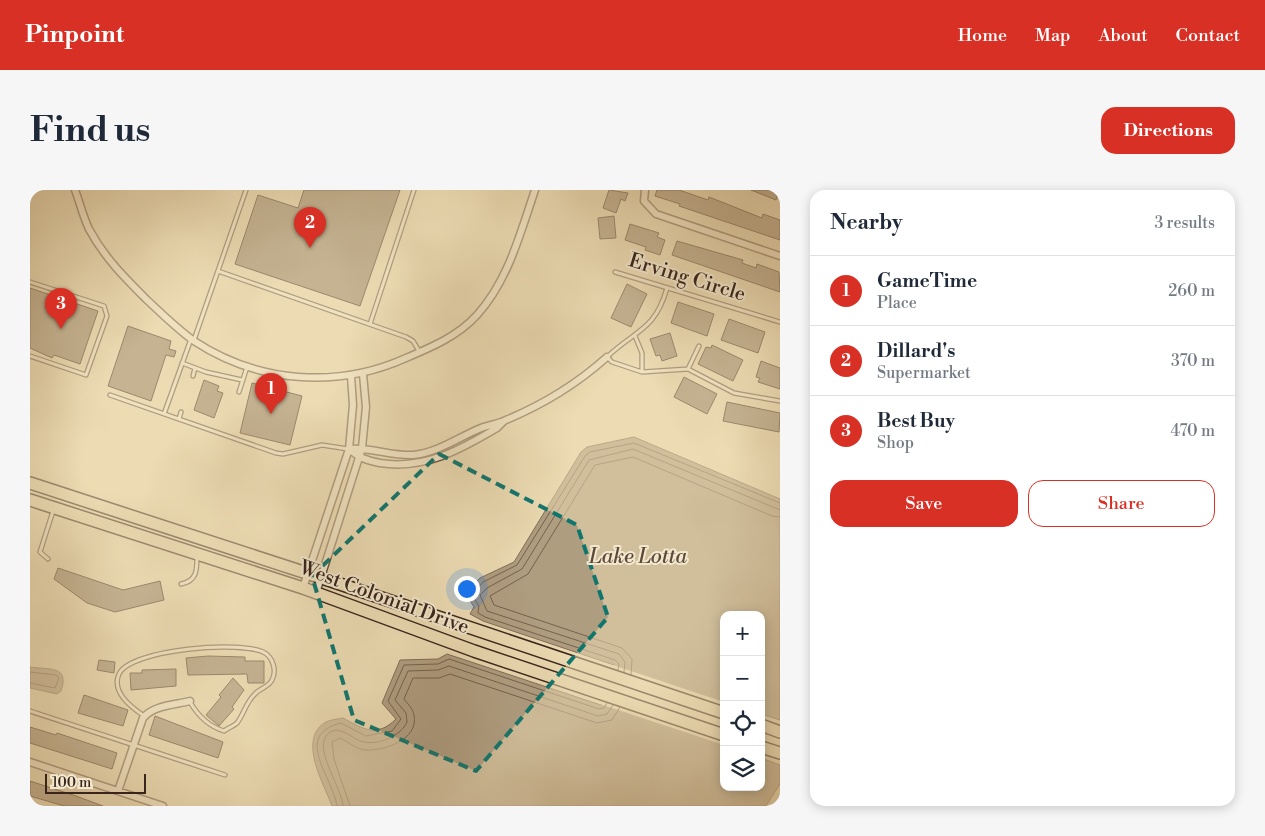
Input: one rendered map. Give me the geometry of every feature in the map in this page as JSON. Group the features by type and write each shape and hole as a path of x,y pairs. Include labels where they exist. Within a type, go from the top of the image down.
{"highway":[{"name":"West Colonial Drive","path":"30,483 720,712"},
{"name":"West Colonial Drive","path":"30,500 303,588 474,651 720,734"},
{"path":"765,726 780,732"},
{"path":"765,748 780,754"}],"street":[{"path":"75,190 88,228 113,266 192,339 226,359 259,372 302,377 363,374 381,369 451,337 476,316 494,294 507,268 535,190"},
{"path":"645,190 644,202 656,214 780,256"},
{"path":"349,449 362,448 379,453 415,455 435,449 482,428 504,421 578,380 607,357"},
{"path":"316,593 360,459 366,408 363,374"},
{"path":"303,588 349,449 353,405 352,376"},
{"path":"349,449 360,459 409,466 426,462 482,437 497,428 504,421"},
{"path":"118,791 144,716 158,708 190,701"},
{"path":"30,762 163,806"}],"lane":[{"path":"164,414 218,271 246,190"},
{"path":"370,324 414,190"},
{"path":"218,271 413,341 420,352"},
{"name":"Erving Circle","path":"615,272 780,322"},
{"path":"30,282 104,306 108,316 86,375 30,356"},
{"path":"667,288 655,317 635,336 620,344 607,357 612,362 642,372 688,369 734,393 780,401"},
{"path":"635,336 642,353 642,372"},
{"path":"688,369 699,346"},
{"path":"182,363 242,380"},
{"path":"239,392 247,367"},
{"path":"192,376 195,368"},
{"path":"110,395 283,454 322,445 349,449"},
{"path":"179,419 181,412"},
{"path":"48,559 41,554 41,546 54,508"},
{"path":"181,584 192,580 195,576 197,553"},
{"path":"144,716 124,698 118,688 119,674 126,666 186,648 237,647 256,649 267,654 274,665 273,678 269,685 256,692 249,700 237,723 224,731 214,728 198,714 190,701"},
{"path":"30,711 225,775"}],"highlighted area":[{"path":"439,454 577,525 608,617 476,771 354,720 312,576"}],"water":[{"name":"Lake Lotta","path":"634,437 780,499 780,720 765,715 765,611 720,611 720,791 765,791 765,759 780,765 780,784 766,806 332,806 315,763 313,740 317,731 326,722 343,718 370,730 376,730 389,725 396,719 382,703 400,660 438,659 447,654 601,705 614,665 483,621 470,614 474,607 465,593 480,578 514,562 581,452 587,447"},
{"path":"30,667 56,670 60,673 63,677 61,691 57,694 30,688"}],"pier":[{"path":"613,665 720,701 720,744 600,704"}],"building":[{"path":"304,190 400,190 360,306 235,264 258,195 298,208"},
{"path":"609,190 628,193 625,201 621,199 616,213 603,208"},
{"path":"657,190 679,190 708,200 709,197 762,218 763,214 780,220 780,240 679,206 680,204 655,196"},
{"path":"751,190 779,190 776,200"},
{"path":"614,216 616,238 600,239 598,218"},
{"path":"630,224 659,233 657,237 665,240 660,255 645,250 646,247 625,240"},
{"path":"677,241 743,260 742,263 756,268 757,264 779,272 780,292 672,255"},
{"path":"627,284 647,294 631,327 611,318"},
{"path":"30,288 98,311 80,364 54,355 52,358 30,348"},
{"path":"678,302 714,314 707,336 671,323"},
{"path":"729,319 765,332 758,353 721,340"},
{"path":"128,326 171,341 169,349 176,351 174,357 166,355 151,401 108,386"},
{"path":"670,333 677,356 662,361 660,355 656,356 650,339"},
{"path":"712,345 743,360 733,381 698,364 706,347 711,348"},
{"path":"761,361 780,368 780,389 758,382 760,378 756,377"},
{"path":"684,377 717,394 707,414 674,397"},
{"path":"204,380 219,386 217,391 223,393 214,418 194,410"},
{"path":"252,383 302,396 290,445 240,433"},
{"path":"727,402 780,413 779,432 723,421"},
{"path":"58,568 123,590 160,581 164,600 115,612 87,603 54,579"},
{"path":"208,656 245,657 245,661 264,661 264,683 248,683 247,674 188,675 186,658"},
{"path":"99,660 115,662 114,673 97,670"},
{"path":"176,669 176,686 131,690 130,673 142,673 142,670"},
{"path":"233,678 244,690 232,707 234,709 219,726 206,715 221,697 219,695"},
{"path":"84,695 128,710 123,726 78,713"},
{"path":"155,716 223,742 218,758 149,735"},
{"path":"30,727 56,735 57,733 117,753 112,769 30,743"},
{"path":"30,781 103,806 64,806 30,796"}],"place":[{"name":"Dillard's","path":"310,248"},
{"name":"Best Buy","path":"61,329"},
{"name":"GameTime","path":"271,414"}]}
